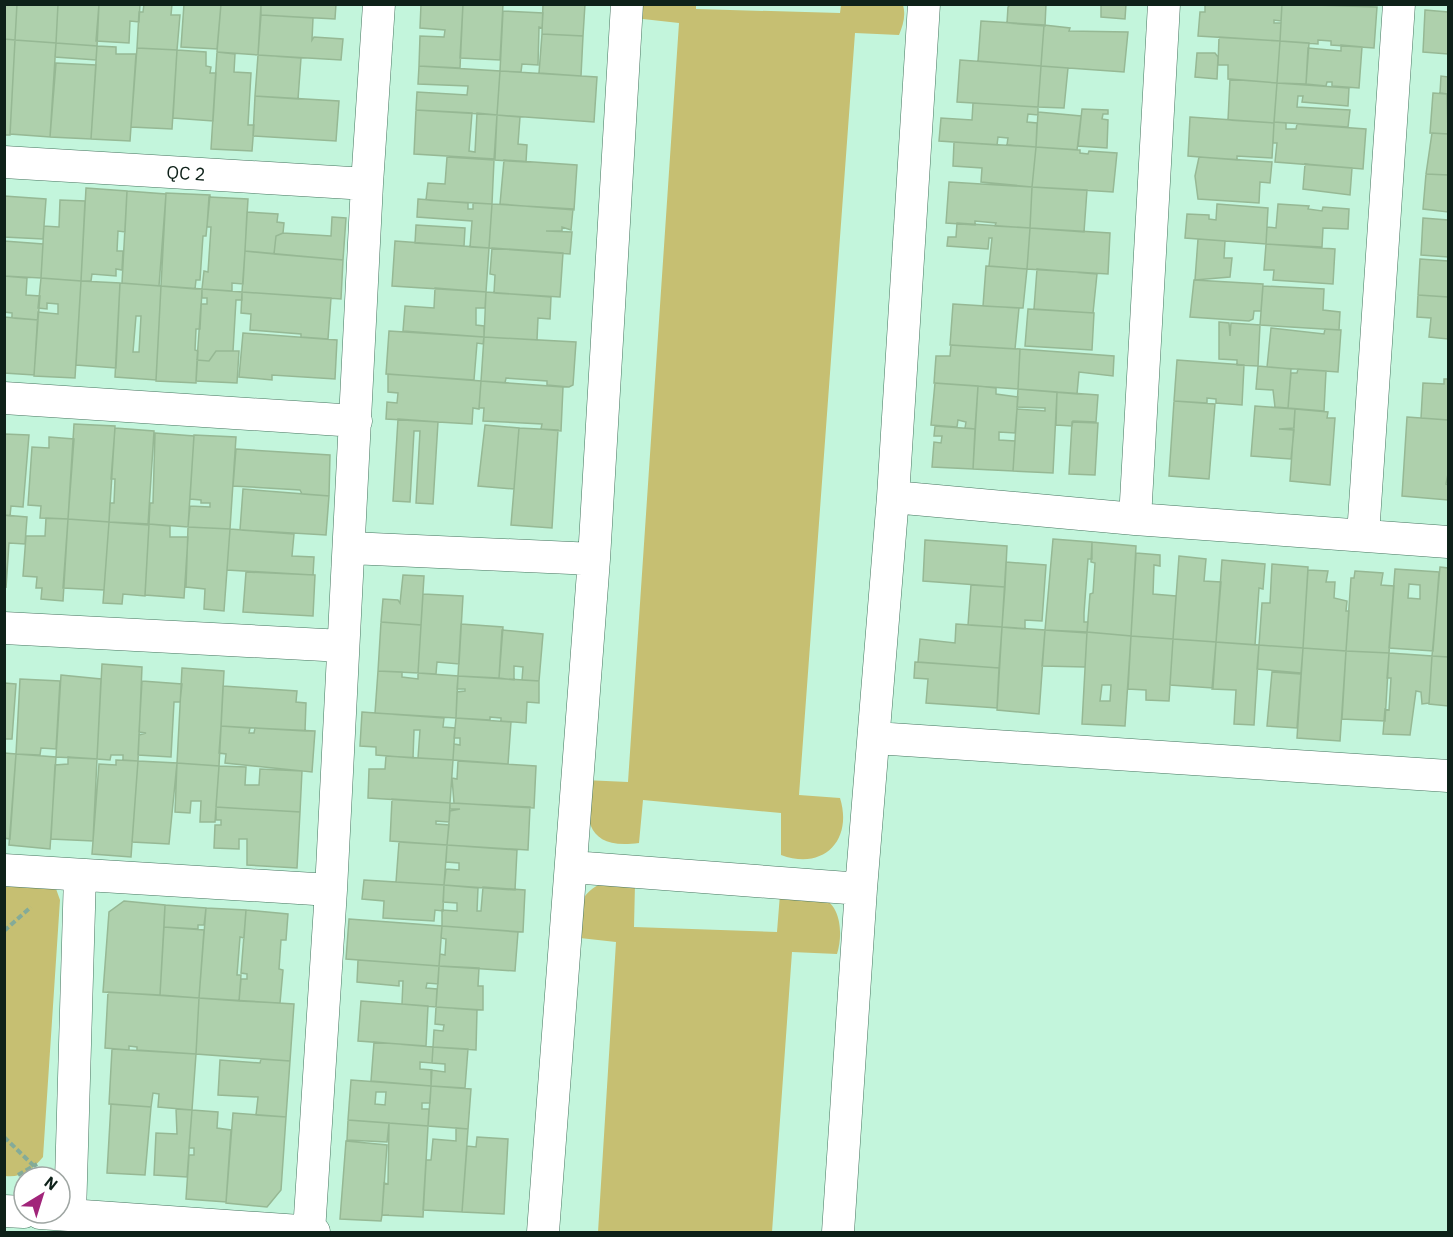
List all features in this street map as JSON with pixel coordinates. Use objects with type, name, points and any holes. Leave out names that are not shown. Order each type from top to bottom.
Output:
[{"type":"street","points":[[309,1232],[331,890],[367,184],[379,4]]},
{"type":"street","points":[[543,1233],[594,559],[627,4]]},
{"type":"street","points":[[838,1233],[861,889],[893,497],[924,4]]},
{"type":"street","points":[[1135,519],[1164,4]]},
{"type":"street","points":[[1363,535],[1399,4]]},
{"type":"street","name":"QC 2","points":[[4,162],[367,184]]},
{"type":"street","points":[[4,398],[356,421]]},
{"type":"street","points":[[893,497],[1135,519],[1449,542]]},
{"type":"street","points":[[350,548],[594,559]]},
{"type":"street","points":[[4,628],[343,646]]},
{"type":"street","points":[[875,738],[1449,776]]},
{"type":"street","points":[[572,867],[861,889]]},
{"type":"street","points":[[4,870],[331,890]]},
{"type":"street","points":[[71,1165],[80,875]]},
{"type":"street","points":[[72,1214],[314,1233]]},
{"type":"path","points":[[4,1137],[33,1165]]},
{"type":"shaded area","points":[[696,4],[696,9],[840,13],[841,5],[903,5],[904,9],[904,20],[899,35],[855,33],[799,795],[840,798],[843,813],[842,827],[832,848],[810,859],[796,859],[781,855],[781,813],[643,800],[639,843],[622,844],[608,842],[599,837],[593,830],[586,808],[584,780],[628,782],[679,23],[634,18],[633,5]]},
{"type":"shaded area","points":[[5,873],[55,886],[60,900],[43,1157],[36,1165],[12,1165],[12,1176],[5,1176]]},
{"type":"shaded area","points":[[606,881],[635,884],[634,927],[777,932],[780,894],[819,896],[827,900],[836,913],[840,929],[837,954],[792,952],[772,1232],[598,1232],[616,942],[571,937],[584,897],[589,891]]},
{"type":"building","points":[[4,4],[17,4],[15,40],[4,39]]},
{"type":"building","points":[[17,4],[58,4],[56,43],[15,40]]},
{"type":"building","points":[[58,4],[99,4],[97,46],[56,43]]},
{"type":"building","points":[[99,4],[140,4],[139,22],[130,21],[129,43],[96,41]]},
{"type":"building","points":[[144,4],[172,4],[171,15],[180,15],[177,50],[137,48],[139,12],[143,12]]},
{"type":"building","points":[[184,4],[221,4],[217,49],[181,47]]},
{"type":"building","points":[[221,4],[261,4],[258,55],[217,52]]},
{"type":"building","points":[[261,4],[336,4],[335,19],[261,15]]},
{"type":"building","points":[[421,4],[463,4],[460,68],[419,66],[420,36],[444,37],[445,30],[420,28]]},
{"type":"building","points":[[463,4],[503,4],[500,60],[460,58]]},
{"type":"building","points":[[543,4],[585,4],[583,36],[542,34]]},
{"type":"building","points":[[1011,4],[1046,4],[1045,26],[1007,23],[1008,7]]},
{"type":"building","points":[[1101,4],[1126,4],[1125,19],[1101,17]]},
{"type":"building","points":[[1205,4],[1282,4],[1281,21],[1274,20],[1274,23],[1281,23],[1280,41],[1198,36],[1200,12],[1205,12]]},
{"type":"building","points":[[1282,4],[1377,7],[1374,48],[1331,45],[1331,41],[1318,40],[1318,44],[1280,41]]},
{"type":"building","points":[[1425,10],[1448,12],[1448,54],[1423,52]]},
{"type":"building","points":[[503,11],[543,13],[542,28],[539,27],[538,65],[522,64],[521,72],[500,71]]},
{"type":"building","points":[[261,15],[313,18],[312,40],[314,37],[343,39],[341,60],[258,55]]},
{"type":"building","points":[[981,21],[1044,25],[1041,66],[978,61]]},
{"type":"building","points":[[1044,25],[1070,28],[1069,31],[1128,32],[1124,72],[1041,66]]},
{"type":"building","points":[[542,34],[583,36],[581,76],[539,73]]},
{"type":"building","points":[[1219,37],[1280,41],[1277,83],[1228,79],[1228,65],[1218,65]]},
{"type":"building","points":[[4,39],[15,40],[10,135],[4,135]]},
{"type":"building","points":[[15,40],[56,43],[50,137],[10,134]]},
{"type":"building","points":[[1280,41],[1309,43],[1306,84],[1277,83]]},
{"type":"building","points":[[56,43],[97,46],[96,60],[55,57]]},
{"type":"building","points":[[1341,45],[1362,47],[1359,88],[1332,86],[1332,82],[1327,82],[1326,86],[1306,84],[1308,48],[1341,51]]},
{"type":"building","points":[[97,46],[116,47],[116,54],[136,54],[130,141],[91,139]]},
{"type":"building","points":[[137,48],[177,50],[172,129],[131,127]]},
{"type":"building","points":[[177,50],[206,52],[206,66],[211,67],[210,73],[216,73],[213,121],[173,118]]},
{"type":"building","points":[[217,52],[235,54],[234,72],[251,73],[248,125],[254,125],[252,151],[211,149]]},
{"type":"building","points":[[1197,53],[1215,53],[1218,57],[1217,79],[1195,77]]},
{"type":"building","points":[[258,55],[301,58],[298,99],[255,96]]},
{"type":"building","points":[[960,60],[1041,66],[1038,107],[957,102]]},
{"type":"building","points":[[56,63],[96,65],[91,139],[50,137]]},
{"type":"building","points":[[419,66],[500,71],[497,115],[416,110],[417,92],[467,95],[468,86],[418,84]]},
{"type":"building","points":[[1041,66],[1068,68],[1064,108],[1038,107]]},
{"type":"building","points":[[500,71],[597,77],[594,122],[497,115]]},
{"type":"building","points":[[1441,76],[1448,77],[1448,94],[1440,93]]},
{"type":"building","points":[[1230,79],[1277,83],[1274,123],[1228,120]]},
{"type":"building","points":[[1277,83],[1349,88],[1348,106],[1302,102],[1303,96],[1298,96],[1297,107],[1350,110],[1348,127],[1274,122]]},
{"type":"building","points":[[1433,93],[1447,94],[1448,134],[1430,133]]},
{"type":"building","points":[[255,96],[339,101],[336,141],[253,136]]},
{"type":"building","points":[[973,103],[1038,107],[1038,115],[1028,114],[1027,122],[1037,123],[1036,147],[1007,145],[1008,138],[998,137],[997,145],[939,141],[941,118],[972,120]]},
{"type":"building","points":[[1082,109],[1108,110],[1108,114],[1103,114],[1102,119],[1108,120],[1107,148],[1078,146]]},
{"type":"building","points":[[416,110],[472,113],[469,151],[475,152],[477,113],[497,115],[495,159],[414,154]]},
{"type":"building","points":[[1038,112],[1081,116],[1077,150],[1036,147]]},
{"type":"building","points":[[497,115],[520,117],[518,144],[527,145],[526,162],[494,160]]},
{"type":"building","points":[[1190,117],[1274,123],[1272,158],[1237,156],[1237,160],[1188,156]]},
{"type":"building","points":[[1274,122],[1286,123],[1286,129],[1296,129],[1297,124],[1366,129],[1363,169],[1275,162],[1277,143],[1273,143]]},
{"type":"building","points":[[1432,133],[1448,134],[1448,175],[1426,174]]},
{"type":"building","points":[[954,142],[1036,147],[1032,187],[981,182],[982,168],[953,166]]},
{"type":"building","points":[[1036,147],[1080,150],[1080,153],[1088,154],[1089,151],[1117,153],[1113,192],[1032,187]]},
{"type":"building","points":[[447,157],[494,160],[492,204],[426,200],[428,183],[445,184]]},
{"type":"building","points":[[1199,157],[1272,162],[1270,183],[1260,182],[1259,203],[1198,199],[1195,176]]},
{"type":"building","points":[[504,160],[577,165],[574,210],[500,204]]},
{"type":"building","points":[[1305,164],[1352,168],[1350,195],[1303,189]]},
{"type":"building","points":[[1426,174],[1448,175],[1448,212],[1423,209]]},
{"type":"building","points":[[949,182],[1032,187],[1030,228],[995,226],[996,223],[975,221],[975,225],[946,223]]},
{"type":"building","points":[[1032,187],[1087,190],[1084,232],[1030,228]]},
{"type":"building","points":[[86,188],[127,191],[125,232],[118,231],[117,251],[123,251],[122,270],[116,269],[116,276],[92,274],[91,281],[81,281]]},
{"type":"building","points":[[127,191],[166,194],[159,286],[122,283]]},
{"type":"building","points":[[166,193],[210,195],[206,236],[203,236],[200,280],[196,280],[195,289],[161,286]]},
{"type":"building","points":[[4,196],[46,199],[43,239],[4,237]]},
{"type":"building","points":[[209,197],[248,199],[243,284],[232,283],[232,291],[202,289],[204,271],[208,272],[211,227],[207,227]]},
{"type":"building","points":[[418,199],[468,203],[468,209],[473,209],[473,203],[492,204],[489,248],[470,247],[472,221],[417,217]]},
{"type":"building","points":[[60,200],[85,201],[81,281],[41,278],[44,226],[59,227]]},
{"type":"building","points":[[492,204],[573,209],[571,230],[562,227],[562,231],[546,231],[572,232],[570,254],[489,248]]},
{"type":"building","points":[[1217,204],[1268,208],[1266,244],[1185,238],[1187,214],[1209,215],[1209,219],[1216,220]]},
{"type":"building","points":[[1278,204],[1309,206],[1308,209],[1322,211],[1323,207],[1349,209],[1348,229],[1323,228],[1322,247],[1266,244],[1267,227],[1276,228]]},
{"type":"building","points":[[247,212],[278,214],[277,222],[284,223],[283,233],[276,236],[274,254],[245,251]]},
{"type":"building","points":[[332,217],[346,218],[343,260],[274,254],[276,236],[283,233],[331,236]]},
{"type":"building","points":[[1423,218],[1448,220],[1448,257],[1421,255]]},
{"type":"building","points":[[957,223],[1030,228],[1027,269],[989,266],[992,238],[989,238],[988,249],[947,246],[948,237],[956,237]]},
{"type":"building","points":[[416,225],[465,228],[464,246],[415,243]]},
{"type":"building","points":[[1030,228],[1110,233],[1108,274],[1027,269]]},
{"type":"building","points":[[1198,239],[1225,241],[1224,258],[1232,258],[1230,277],[1195,280]]},
{"type":"building","points":[[4,241],[43,244],[41,278],[4,276]]},
{"type":"building","points":[[395,241],[489,248],[486,292],[392,286]]},
{"type":"building","points":[[1266,244],[1335,249],[1333,284],[1273,280],[1274,270],[1264,270]]},
{"type":"building","points":[[492,248],[563,253],[560,297],[494,293],[495,275],[490,274]]},
{"type":"building","points":[[245,251],[343,260],[341,299],[242,292]]},
{"type":"building","points":[[1420,259],[1448,261],[1448,297],[1418,295]]},
{"type":"building","points":[[986,266],[1027,269],[1023,308],[983,306]]},
{"type":"building","points":[[1037,269],[1097,274],[1093,313],[1034,309]]},
{"type":"building","points":[[4,276],[27,278],[26,295],[40,296],[38,320],[12,318],[12,313],[4,312]]},
{"type":"building","points":[[41,278],[81,281],[75,378],[34,376],[38,312],[58,314],[58,304],[47,303],[47,309],[38,308]]},
{"type":"building","points":[[1194,280],[1263,284],[1261,311],[1254,311],[1253,319],[1249,321],[1190,317]]},
{"type":"building","points":[[81,281],[120,283],[116,368],[76,365]]},
{"type":"building","points":[[120,283],[161,286],[156,380],[115,377]],"holes":[[[136,316],[141,316],[139,352],[133,352]]]},
{"type":"building","points":[[161,286],[202,289],[200,329],[196,329],[195,350],[198,351],[196,383],[156,381]]},
{"type":"building","points":[[1263,286],[1324,289],[1323,310],[1340,312],[1339,330],[1260,325]]},
{"type":"building","points":[[435,288],[486,292],[485,308],[476,308],[476,325],[484,326],[484,337],[403,331],[405,306],[434,308]]},
{"type":"building","points":[[202,289],[242,292],[242,300],[236,300],[233,351],[216,351],[209,361],[197,360],[201,304],[207,304],[207,298],[202,298]]},
{"type":"building","points":[[242,292],[331,298],[328,339],[301,337],[301,334],[250,330],[251,314],[241,313]]},
{"type":"building","points":[[486,292],[551,297],[550,319],[538,318],[537,340],[484,337]]},
{"type":"building","points":[[1418,295],[1448,297],[1448,339],[1429,337],[1431,318],[1417,317]]},
{"type":"building","points":[[953,304],[1019,308],[1015,349],[950,345]]},
{"type":"building","points":[[1028,309],[1094,313],[1092,350],[1025,346]]},
{"type":"building","points":[[4,317],[38,320],[34,375],[4,373]]},
{"type":"building","points":[[1219,322],[1229,323],[1230,336],[1231,323],[1260,325],[1258,366],[1237,365],[1237,360],[1219,359]]},
{"type":"building","points":[[1271,328],[1324,334],[1325,329],[1341,330],[1338,372],[1267,367]]},
{"type":"building","points":[[389,331],[484,337],[483,344],[477,343],[474,380],[386,374]]},
{"type":"building","points":[[243,333],[337,340],[335,379],[272,375],[272,380],[239,377]]},
{"type":"building","points":[[484,337],[576,342],[573,385],[569,387],[547,385],[547,381],[506,378],[505,383],[481,381]]},
{"type":"building","points":[[951,345],[1020,349],[1018,389],[934,383],[936,356],[950,356]]},
{"type":"building","points":[[1020,349],[1114,356],[1113,376],[1079,372],[1077,394],[1018,389]]},
{"type":"building","points":[[216,351],[239,351],[237,383],[196,381],[197,360],[209,361]]},
{"type":"building","points":[[1177,360],[1244,365],[1242,405],[1216,403],[1216,399],[1207,398],[1207,403],[1174,401]]},
{"type":"building","points":[[1258,366],[1291,369],[1288,408],[1275,407],[1273,390],[1256,389]]},
{"type":"building","points":[[1298,369],[1326,371],[1324,411],[1288,408],[1291,373],[1297,373]]},
{"type":"building","points":[[388,374],[481,381],[479,409],[473,408],[472,424],[386,419],[387,402],[397,403],[398,393],[388,392]]},
{"type":"building","points":[[1444,379],[1448,379],[1448,420],[1421,418],[1423,383],[1444,384]]},
{"type":"building","points":[[481,381],[563,387],[561,431],[541,429],[542,424],[483,421],[484,408],[479,408]]},
{"type":"building","points":[[935,383],[978,386],[975,429],[965,428],[966,422],[958,420],[957,427],[931,425]]},
{"type":"building","points":[[978,386],[996,388],[996,394],[1018,397],[1015,433],[999,432],[999,440],[1015,441],[1013,471],[973,469]]},
{"type":"building","points":[[1018,389],[1057,392],[1053,473],[1013,471],[1017,409],[1045,411],[1045,408],[1017,407]]},
{"type":"building","points":[[1057,392],[1098,395],[1096,422],[1073,421],[1072,426],[1056,425]]},
{"type":"building","points":[[1174,401],[1215,404],[1209,479],[1169,476]]},
{"type":"building","points":[[1255,406],[1295,409],[1294,428],[1279,429],[1294,430],[1291,459],[1251,456]]},
{"type":"building","points":[[1295,409],[1328,412],[1327,418],[1335,418],[1330,485],[1290,481]]},
{"type":"building","points":[[1407,417],[1448,420],[1446,484],[1448,485],[1448,500],[1402,496]]},
{"type":"building","points":[[398,419],[438,422],[433,504],[416,503],[420,431],[414,431],[410,502],[393,501]]},
{"type":"building","points":[[1072,422],[1098,423],[1095,475],[1069,474]]},
{"type":"building","points":[[74,424],[115,426],[109,522],[68,519]]},
{"type":"building","points":[[485,425],[519,428],[514,489],[478,486]]},
{"type":"building","points":[[935,426],[975,429],[973,469],[932,467],[934,442],[941,443],[942,436],[934,436]]},
{"type":"building","points":[[115,428],[154,431],[148,525],[109,522],[110,503],[114,503],[115,479],[111,479]]},
{"type":"building","points":[[519,428],[558,430],[552,528],[511,525]]},
{"type":"building","points":[[155,433],[194,436],[188,527],[149,524],[150,503],[153,503]]},
{"type":"building","points":[[4,434],[29,435],[23,507],[11,506],[10,516],[4,515]]},
{"type":"building","points":[[194,435],[236,437],[230,529],[188,527],[190,506],[210,507],[210,503],[190,499]]},
{"type":"building","points":[[49,437],[74,439],[68,519],[40,518],[41,506],[28,505],[32,447],[49,448]]},
{"type":"building","points":[[236,449],[330,455],[329,496],[302,494],[300,490],[233,486]]},
{"type":"building","points":[[243,489],[329,496],[326,535],[240,530]]},
{"type":"building","points":[[4,515],[27,517],[25,544],[9,543],[6,588]]},
{"type":"building","points":[[46,518],[68,519],[63,601],[41,599],[42,588],[36,588],[37,577],[23,576],[26,536],[45,536]]},
{"type":"building","points":[[68,519],[109,522],[104,590],[63,588]]},
{"type":"building","points":[[109,522],[149,524],[145,596],[123,594],[122,604],[103,603]]},
{"type":"building","points":[[149,524],[170,526],[170,537],[188,537],[184,598],[145,595]]},
{"type":"building","points":[[188,527],[230,529],[224,611],[204,609],[205,589],[186,587]]},
{"type":"building","points":[[230,529],[294,534],[292,556],[314,557],[313,575],[227,570]]},
{"type":"building","points":[[1053,539],[1092,542],[1092,559],[1088,559],[1084,613],[1084,622],[1088,622],[1087,633],[1045,630]]},
{"type":"building","points":[[925,540],[1007,546],[1005,587],[923,581]]},
{"type":"building","points":[[1092,542],[1136,546],[1131,636],[1087,632],[1095,563],[1091,562]]},
{"type":"building","points":[[1136,553],[1160,555],[1160,566],[1154,565],[1153,594],[1176,596],[1173,639],[1131,636]]},
{"type":"building","points":[[1179,556],[1206,559],[1204,581],[1221,582],[1216,642],[1173,639]]},
{"type":"building","points":[[1222,560],[1265,564],[1263,589],[1259,588],[1255,645],[1216,642]]},
{"type":"building","points":[[1006,562],[1046,565],[1042,621],[1025,620],[1025,629],[1002,627]]},
{"type":"building","points":[[1272,564],[1308,567],[1303,648],[1259,645],[1262,603],[1270,603]]},
{"type":"building","points":[[1440,567],[1448,568],[1448,657],[1432,656]]},
{"type":"building","points":[[1395,569],[1439,572],[1433,651],[1389,648]],"holes":[[[1409,584],[1420,585],[1420,599],[1408,598]]]},
{"type":"building","points":[[1308,570],[1328,571],[1326,582],[1335,582],[1334,598],[1347,601],[1346,611],[1349,611],[1346,651],[1303,648]]},
{"type":"building","points":[[1355,571],[1383,573],[1381,585],[1394,586],[1389,653],[1346,651],[1351,578],[1354,578]]},
{"type":"building","points":[[246,572],[315,575],[313,616],[243,612]]},
{"type":"building","points":[[403,575],[424,576],[421,625],[381,622],[383,599],[398,600],[400,603]]},
{"type":"building","points":[[971,585],[1005,587],[1002,627],[968,625]]},
{"type":"building","points":[[423,594],[463,596],[459,664],[437,662],[436,674],[418,673]]},
{"type":"building","points":[[381,622],[421,625],[418,673],[378,671]]},
{"type":"building","points":[[461,624],[503,627],[499,678],[458,676]]},
{"type":"building","points":[[956,624],[1002,627],[999,668],[918,662],[920,639],[955,643]]},
{"type":"building","points":[[1002,627],[1045,630],[1039,714],[997,710]]},
{"type":"building","points":[[502,630],[543,634],[539,681],[522,680],[523,667],[514,666],[514,680],[499,678]]},
{"type":"building","points":[[1045,630],[1087,632],[1085,667],[1042,666]]},
{"type":"building","points":[[1087,632],[1131,636],[1125,726],[1082,724]],"holes":[[[1102,685],[1111,685],[1110,701],[1100,701]]]},
{"type":"building","points":[[1131,636],[1173,639],[1169,701],[1146,700],[1146,690],[1128,689]]},
{"type":"building","points":[[1173,639],[1216,642],[1213,688],[1170,685]]},
{"type":"building","points":[[1216,642],[1259,645],[1254,725],[1234,724],[1236,690],[1212,689]]},
{"type":"building","points":[[1259,645],[1303,648],[1301,673],[1257,669]]},
{"type":"building","points":[[1303,648],[1346,651],[1340,741],[1297,738]]},
{"type":"building","points":[[1346,651],[1389,653],[1385,721],[1342,719]]},
{"type":"building","points":[[1389,653],[1432,656],[1429,703],[1422,704],[1421,692],[1416,691],[1410,735],[1383,734],[1385,709],[1389,710],[1391,678],[1387,678]]},
{"type":"building","points":[[1432,656],[1448,657],[1448,706],[1429,704]]},
{"type":"building","points":[[915,662],[999,668],[997,708],[926,703],[928,679],[914,678]]},
{"type":"building","points":[[102,664],[142,667],[138,761],[123,760],[123,755],[111,755],[110,760],[97,759]]},
{"type":"building","points":[[182,668],[224,671],[219,766],[177,763]]},
{"type":"building","points":[[378,671],[402,672],[402,677],[418,679],[418,673],[458,676],[456,718],[375,713]]},
{"type":"building","points":[[1272,672],[1301,674],[1297,728],[1267,726]]},
{"type":"building","points":[[61,675],[101,679],[97,759],[56,757]]},
{"type":"building","points":[[458,676],[539,681],[539,703],[527,702],[526,723],[501,721],[501,718],[490,717],[490,720],[456,718],[457,692],[465,691],[465,689],[457,689]]},
{"type":"building","points":[[20,679],[60,681],[56,749],[41,748],[40,755],[16,754]]},
{"type":"building","points":[[142,681],[182,684],[180,702],[174,702],[171,757],[138,755],[139,735],[146,733],[139,732]]},
{"type":"building","points":[[4,683],[16,684],[12,739],[4,739]]},
{"type":"building","points":[[223,686],[297,691],[296,702],[306,703],[305,731],[221,726]]},
{"type":"building","points":[[362,712],[444,718],[443,727],[455,728],[453,760],[418,758],[420,730],[414,730],[413,758],[376,755],[376,747],[360,746]]},
{"type":"building","points":[[456,718],[511,722],[508,764],[453,760],[454,744],[460,745],[460,738],[454,738]]},
{"type":"building","points":[[221,726],[250,728],[249,733],[254,733],[255,728],[315,731],[312,772],[225,763],[226,754],[219,753]]},
{"type":"building","points":[[4,753],[16,754],[10,839],[4,838]]},
{"type":"building","points":[[16,754],[56,757],[50,849],[9,845]]},
{"type":"building","points":[[386,756],[453,760],[450,803],[368,798],[369,769],[385,769]]},
{"type":"building","points":[[68,757],[97,759],[93,841],[51,839],[55,765],[68,764]]},
{"type":"building","points":[[116,760],[138,761],[131,857],[92,854],[99,764],[116,765]]},
{"type":"building","points":[[138,761],[177,763],[169,844],[132,842]]},
{"type":"building","points":[[458,761],[536,766],[534,808],[454,803],[452,778],[457,779]]},
{"type":"building","points":[[177,763],[219,766],[215,822],[200,822],[201,801],[191,801],[190,813],[175,812]]},
{"type":"building","points":[[219,766],[246,767],[245,785],[259,785],[260,769],[302,771],[300,812],[216,807]]},
{"type":"building","points":[[392,799],[450,803],[449,822],[436,821],[436,824],[449,825],[447,845],[390,841]]},
{"type":"building","points":[[450,803],[530,807],[528,850],[447,845],[450,811],[460,809],[450,809]]},
{"type":"building","points":[[216,807],[300,812],[297,868],[247,865],[247,839],[239,839],[239,849],[214,848],[215,825],[221,825],[221,820],[216,820]]},
{"type":"building","points":[[399,842],[447,845],[444,885],[396,882]]},
{"type":"building","points":[[447,845],[517,850],[515,890],[444,885],[446,869],[459,870],[459,863],[446,862]]},
{"type":"building","points":[[364,880],[444,885],[443,911],[435,910],[434,921],[383,918],[384,901],[362,899]]},
{"type":"building","points":[[444,885],[478,888],[477,911],[481,911],[483,887],[525,890],[523,932],[442,926],[442,910],[457,911],[457,903],[443,902]]},
{"type":"building","points":[[124,901],[165,905],[160,995],[103,992],[109,912]]},
{"type":"building","points":[[165,905],[206,908],[204,925],[198,925],[198,929],[164,927]]},
{"type":"building","points":[[206,908],[246,910],[244,938],[240,937],[237,975],[241,975],[239,1001],[199,998]]},
{"type":"building","points":[[246,910],[288,914],[286,940],[281,940],[279,969],[283,970],[280,1003],[239,1001],[241,979],[247,979],[247,974],[241,973]]},
{"type":"building","points":[[349,919],[442,926],[439,966],[346,959]]},
{"type":"building","points":[[442,926],[518,932],[515,971],[439,966],[440,954],[445,955],[446,939],[441,938]]},
{"type":"building","points":[[164,927],[204,930],[199,998],[160,995]]},
{"type":"building","points":[[358,960],[439,966],[438,984],[427,983],[426,988],[437,989],[436,1007],[402,1004],[403,981],[399,981],[399,986],[357,982]]},
{"type":"building","points":[[439,966],[479,968],[478,986],[483,986],[483,1010],[436,1007]]},
{"type":"building","points":[[108,992],[199,998],[196,1054],[137,1050],[137,1047],[129,1046],[129,1050],[105,1048]]},
{"type":"building","points":[[199,998],[294,1004],[290,1061],[196,1054]]},
{"type":"building","points":[[361,1001],[428,1006],[426,1046],[358,1041]]},
{"type":"building","points":[[436,1007],[477,1010],[476,1050],[433,1047],[434,1030],[443,1031],[444,1025],[435,1024]]},
{"type":"building","points":[[374,1042],[433,1047],[432,1063],[420,1062],[420,1069],[432,1070],[431,1086],[371,1081]]},
{"type":"building","points":[[433,1047],[468,1049],[465,1088],[431,1086],[431,1070],[445,1072],[445,1064],[432,1063]]},
{"type":"building","points":[[112,1049],[196,1054],[192,1110],[158,1107],[159,1094],[153,1093],[151,1107],[109,1104]]},
{"type":"building","points":[[261,1059],[290,1061],[286,1117],[256,1115],[258,1097],[218,1095],[220,1060],[260,1063]]},
{"type":"building","points":[[351,1080],[431,1086],[430,1103],[422,1103],[422,1109],[429,1109],[428,1126],[348,1120]],"holes":[[[376,1092],[386,1092],[385,1105],[375,1104]]]},
{"type":"building","points":[[431,1086],[471,1089],[468,1129],[428,1126]]},
{"type":"building","points":[[111,1104],[151,1107],[145,1175],[107,1173]]},
{"type":"building","points":[[176,1109],[192,1110],[187,1177],[154,1175],[156,1133],[177,1134]]},
{"type":"building","points":[[192,1110],[218,1112],[217,1128],[231,1130],[226,1202],[186,1199],[189,1155],[194,1155],[194,1148],[189,1148]]},
{"type":"building","points":[[233,1113],[286,1117],[281,1190],[267,1207],[226,1203]]},
{"type":"building","points":[[348,1120],[389,1123],[387,1142],[347,1140]]},
{"type":"building","points":[[389,1123],[428,1126],[423,1217],[382,1215],[384,1183],[388,1184]]},
{"type":"building","points":[[456,1128],[468,1129],[462,1212],[423,1210],[426,1160],[431,1160],[433,1139],[456,1141]]},
{"type":"building","points":[[477,1137],[508,1139],[504,1214],[462,1212],[467,1146],[476,1147]]},
{"type":"building","points":[[346,1141],[387,1145],[381,1221],[340,1219]]}]
